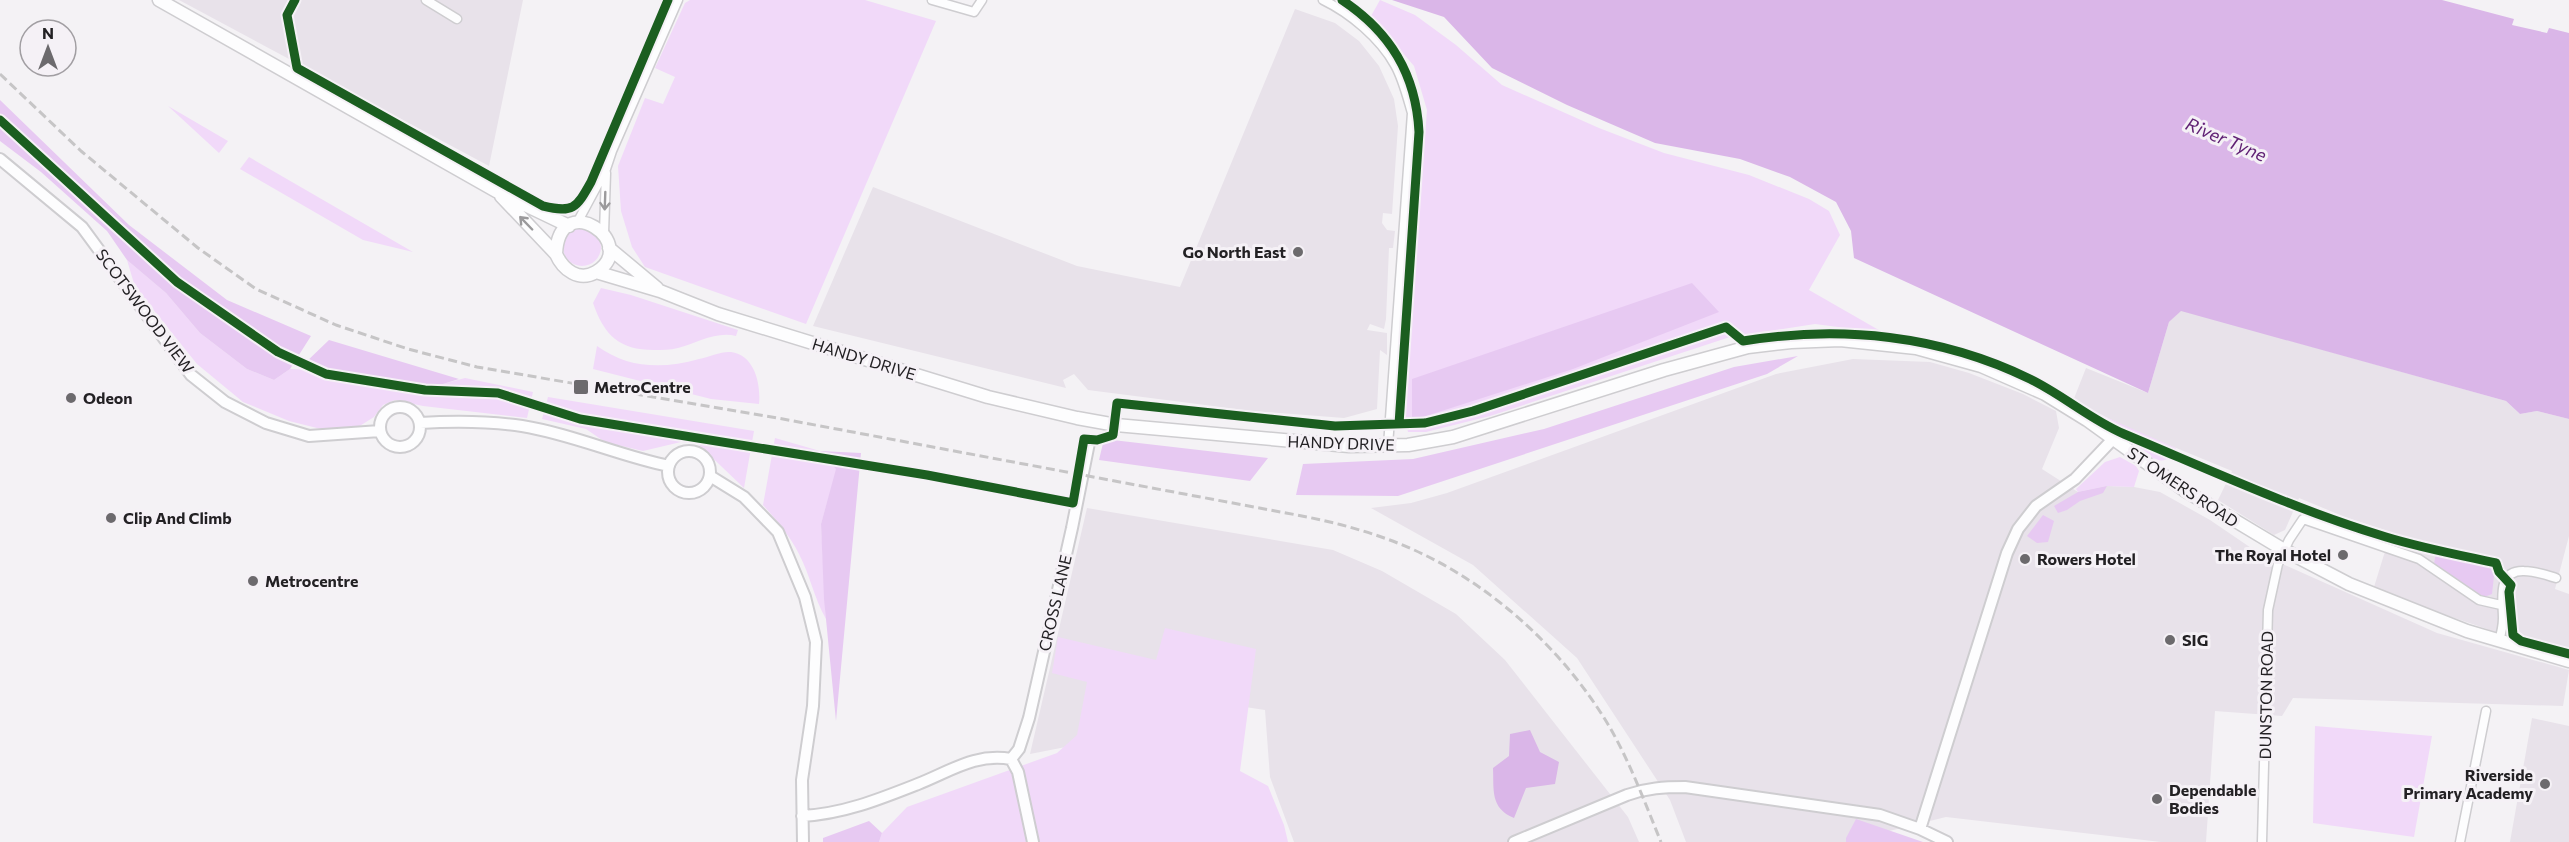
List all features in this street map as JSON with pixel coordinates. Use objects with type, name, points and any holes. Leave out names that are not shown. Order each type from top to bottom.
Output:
[{"type":"main road","points":[[159,0],[496,191],[573,224],[588,223],[604,233],[609,248],[660,291]]},
{"type":"main road","points":[[496,191],[556,254],[560,263],[570,272],[587,275],[596,272],[603,266],[609,248]]},
{"type":"main road","points":[[556,254],[557,242],[561,233],[573,224]]},
{"type":"main road","points":[[596,272],[660,291]]},
{"type":"main road","name":"HANDY DRIVE","points":[[660,291],[718,314],[988,397],[1077,418],[1259,439],[1349,446],[1388,446],[1428,442],[1477,430],[1727,352],[1771,344],[1840,340],[1916,348],[1981,366],[2045,394],[2113,439]]},
{"type":"main road","name":"ST OMERS ROAD","points":[[2113,439],[2184,490],[2284,550],[2385,599],[2499,641],[2569,661]]},
{"type":"street","points":[[426,0],[457,19]]},
{"type":"street","points":[[573,224],[606,169],[678,0]]},
{"type":"street","points":[[932,0],[974,12],[982,0]]},
{"type":"street","points":[[1323,0],[1336,6],[1369,33],[1394,63],[1412,112],[1388,446]]},
{"type":"street","name":"SCOTSWOOD VIEW","points":[[0,159],[82,227],[191,375],[225,402],[266,423],[309,435],[380,431]]},
{"type":"street","points":[[604,233],[606,169]]},
{"type":"street","points":[[399,406],[413,411],[420,423],[418,435],[406,446],[389,444],[380,431],[383,415],[399,406]]},
{"type":"street","points":[[420,423],[466,420],[524,426],[669,466]]},
{"type":"street","name":"ST OMERS ROAD","points":[[1920,829],[2007,553],[2018,529],[2036,506],[2075,479],[2113,439]]},
{"type":"street","name":"CROSS LANE","points":[[1011,759],[1019,749],[1029,718],[1089,443]]},
{"type":"street","points":[[682,453],[698,453],[706,460],[710,476],[708,483],[700,490],[684,492],[672,484],[669,466],[672,460],[682,453]]},
{"type":"street","points":[[710,476],[744,497],[778,532],[802,587],[816,642],[813,706],[802,780],[802,842]]},
{"type":"street","name":"DUNSTON ROAD","points":[[2262,842],[2266,630],[2274,574],[2284,550],[2303,519],[2419,559],[2479,600],[2501,605]]},
{"type":"street","points":[[2499,641],[2503,619],[2501,605],[2503,583],[2511,574],[2525,571],[2556,578]]},
{"type":"street","points":[[2460,842],[2486,711]]},
{"type":"street","points":[[802,816],[824,815],[869,803],[986,756],[1011,759],[1018,772],[1033,842]]},
{"type":"street","points":[[1514,842],[1620,798],[1646,789],[1664,787],[1697,789],[1880,815],[1920,829],[1947,842]]},
{"type":"shaded area","points":[[179,0],[523,0],[489,166]]},
{"type":"shaded area","points":[[690,0],[865,0],[936,21],[806,324],[645,267],[632,247],[621,211],[618,166],[645,98],[663,104],[675,77],[655,68],[685,3]]},
{"type":"shaded area","points":[[1380,0],[1415,15],[1456,45],[1502,85],[1599,128],[1664,153],[1749,175],[1809,199],[1829,211],[1840,235],[1809,290],[1884,333],[1815,324],[1730,337],[1490,416],[1426,432],[1408,432],[1404,414],[1427,110],[1414,66],[1371,16]]},
{"type":"shaded area","points":[[1295,9],[1335,23],[1359,41],[1379,66],[1394,99],[1398,126],[1392,214],[1383,213],[1382,223],[1387,230],[1395,231],[1393,248],[1389,248],[1386,319],[1384,329],[1370,324],[1367,330],[1387,333],[1387,355],[1380,350],[1377,409],[1344,418],[1252,411],[1088,390],[1074,374],[1063,380],[1066,388],[813,326],[873,187],[1077,266],[1180,287]]},
{"type":"shaded area","points":[[0,100],[129,225],[227,300],[311,336],[290,369],[274,380],[247,369],[200,333],[166,293],[127,260],[107,231],[41,172],[0,141]]},
{"type":"shaded area","points":[[168,106],[228,141],[219,153]]},
{"type":"shaded area","points":[[249,157],[413,252],[363,240],[240,169]]},
{"type":"shaded area","points":[[582,228],[589,229],[595,234],[600,240],[600,254],[595,260],[589,265],[582,266],[575,265],[569,260],[564,254],[563,247],[564,240],[569,234],[575,229]]},
{"type":"shaded area","points":[[127,260],[166,293],[200,333],[247,369],[274,380],[290,369],[316,370],[417,385],[443,384],[465,378],[533,392],[527,418],[423,406],[395,400],[383,405],[374,417],[358,427],[321,429],[289,421],[243,402],[197,364],[135,287]]},
{"type":"shaded area","points":[[1692,283],[1719,312],[1573,369],[1426,416],[1412,418],[1412,379]]},
{"type":"shaded area","points":[[601,288],[631,295],[738,330],[736,336],[714,336],[672,349],[654,350],[631,347],[614,338],[602,324],[593,303]]},
{"type":"shaded area","points":[[2181,310],[2506,401],[2520,414],[2537,411],[2569,419],[2569,536],[2555,589],[2569,594],[2569,658],[2393,597],[2374,587],[2391,532],[2345,517],[2299,498],[2285,530],[2274,535],[2218,500],[2232,471],[2135,431],[2073,401],[2086,368],[2148,393],[2169,322]]},
{"type":"shaded area","points":[[329,340],[459,379],[443,384],[417,385],[326,374],[304,364]]},
{"type":"shaded area","points":[[597,346],[621,359],[646,365],[686,362],[727,352],[739,354],[746,359],[755,372],[759,388],[759,404],[711,399],[593,369]]},
{"type":"shaded area","points":[[1798,356],[1767,374],[1398,496],[1296,495],[1303,464],[1413,459],[1544,429],[1734,367]]},
{"type":"shaded area","points":[[1853,359],[1930,362],[1969,373],[2023,394],[2056,411],[2059,428],[2042,469],[2078,492],[2107,486],[2134,487],[2160,492],[2210,520],[2260,554],[2437,633],[2569,670],[2563,706],[2293,698],[2282,716],[2215,711],[2206,842],[2161,842],[1946,817],[1885,832],[1884,842],[1686,842],[1670,800],[1577,658],[1473,565],[1371,508],[1411,503],[1447,493],[1776,374]]},
{"type":"shaded area","points":[[548,397],[754,431],[744,488],[698,444],[681,442],[643,451],[605,442],[586,429],[542,419]]},
{"type":"shaded area","points":[[2092,411],[2176,448],[2171,457],[2165,460],[2149,457],[2118,435],[2116,429]]},
{"type":"shaded area","points":[[775,438],[820,451],[837,469],[821,524],[826,619],[795,547],[763,505]]},
{"type":"shaded area","points":[[1104,439],[1268,458],[1250,481],[1099,460]]},
{"type":"shaded area","points":[[820,451],[861,453],[836,721],[824,599],[821,524],[836,469]]},
{"type":"shaded area","points":[[2120,457],[2136,466],[2139,471],[2134,487],[2107,486],[2078,492],[2076,489],[2105,462]]},
{"type":"shaded area","points":[[2107,486],[2103,493],[2080,501],[2067,510],[2058,513],[2054,506],[2078,492]]},
{"type":"shaded area","points":[[1087,508],[1333,550],[1382,571],[1456,614],[1505,660],[1628,817],[1639,842],[1294,842],[1270,777],[1265,710],[1232,705],[1081,744],[1030,754]]},
{"type":"shaded area","points":[[2043,515],[2054,521],[2048,542],[2037,543],[2027,536]]},
{"type":"shaded area","points":[[2437,546],[2493,556],[2495,567],[2492,594],[2484,597],[2434,564]]},
{"type":"shaded area","points":[[1165,628],[1256,649],[1240,771],[1268,786],[1284,825],[1288,842],[879,842],[882,833],[907,807],[1057,753],[1077,735],[1087,682],[1052,673],[1058,637],[1156,660]]},
{"type":"shaded area","name":"Riverside Primary Academy","points":[[2532,718],[2569,726],[2569,842],[2510,842]]},
{"type":"shaded area","points":[[2315,726],[2432,736],[2414,837],[2313,823]]},
{"type":"shaded area","points":[[1856,819],[1923,842],[1846,842]]},
{"type":"shaded area","points":[[869,821],[882,833],[879,842],[823,842],[823,838]]},
{"type":"water","name":"River Tyne","points":[[1392,0],[2442,0],[2514,19],[2512,25],[2547,33],[2549,28],[2569,33],[2569,419],[2537,411],[2520,414],[2506,401],[2181,311],[2169,322],[2148,393],[1854,258],[1851,231],[1836,202],[1790,177],[1740,159],[1655,143],[1567,105],[1492,68],[1444,17]]},
{"type":"water","points":[[1530,730],[1540,752],[1559,762],[1555,784],[1526,788],[1514,818],[1506,814],[1497,804],[1493,768],[1509,756],[1510,734]]},
{"type":"railway","points":[[0,74],[81,151],[198,248],[256,289],[336,325],[408,349],[477,367],[783,419],[1315,519],[1372,534],[1431,558],[1462,576],[1519,618],[1568,669],[1590,697],[1617,740],[1661,842]]},
{"type":"cycle path","points":[[295,0],[287,15],[297,68],[543,206],[561,209],[573,207],[591,182],[668,0]]},
{"type":"cycle path","points":[[1342,0],[1359,12],[1387,41],[1406,73],[1417,111],[1419,132],[1399,424]]},
{"type":"cycle path","points":[[0,120],[177,282],[278,352],[326,374],[425,390],[498,393],[580,419],[927,475],[1073,503],[1084,439],[1097,440],[1113,435],[1117,403],[1335,426],[1425,423],[1473,411],[1726,327],[1743,341],[1817,334],[1853,334],[1890,338],[1925,343],[1996,364],[2042,385],[2100,422],[2124,434],[2319,515],[2400,541],[2496,563],[2499,572],[2511,585],[2509,592],[2513,635],[2521,641],[2569,654]]},
{"type":"place","name":"Go North East","points":[[1298,252]]},
{"type":"place","name":"MetroCentre","points":[[581,387]]},
{"type":"place","name":"Odeon","points":[[71,398]]},
{"type":"place","name":"Clip And Climb","points":[[111,518]]},
{"type":"place","name":"The Royal Hotel","points":[[2343,555]]},
{"type":"place","name":"Rowers Hotel","points":[[2025,559]]},
{"type":"place","name":"Metrocentre","points":[[253,581]]},
{"type":"place","name":"SIG","points":[[2170,640]]},
{"type":"place","name":"Riverside Primary Academy","points":[[2545,784]]},
{"type":"place","name":"Dependable Bodies","points":[[2157,799]]}]
